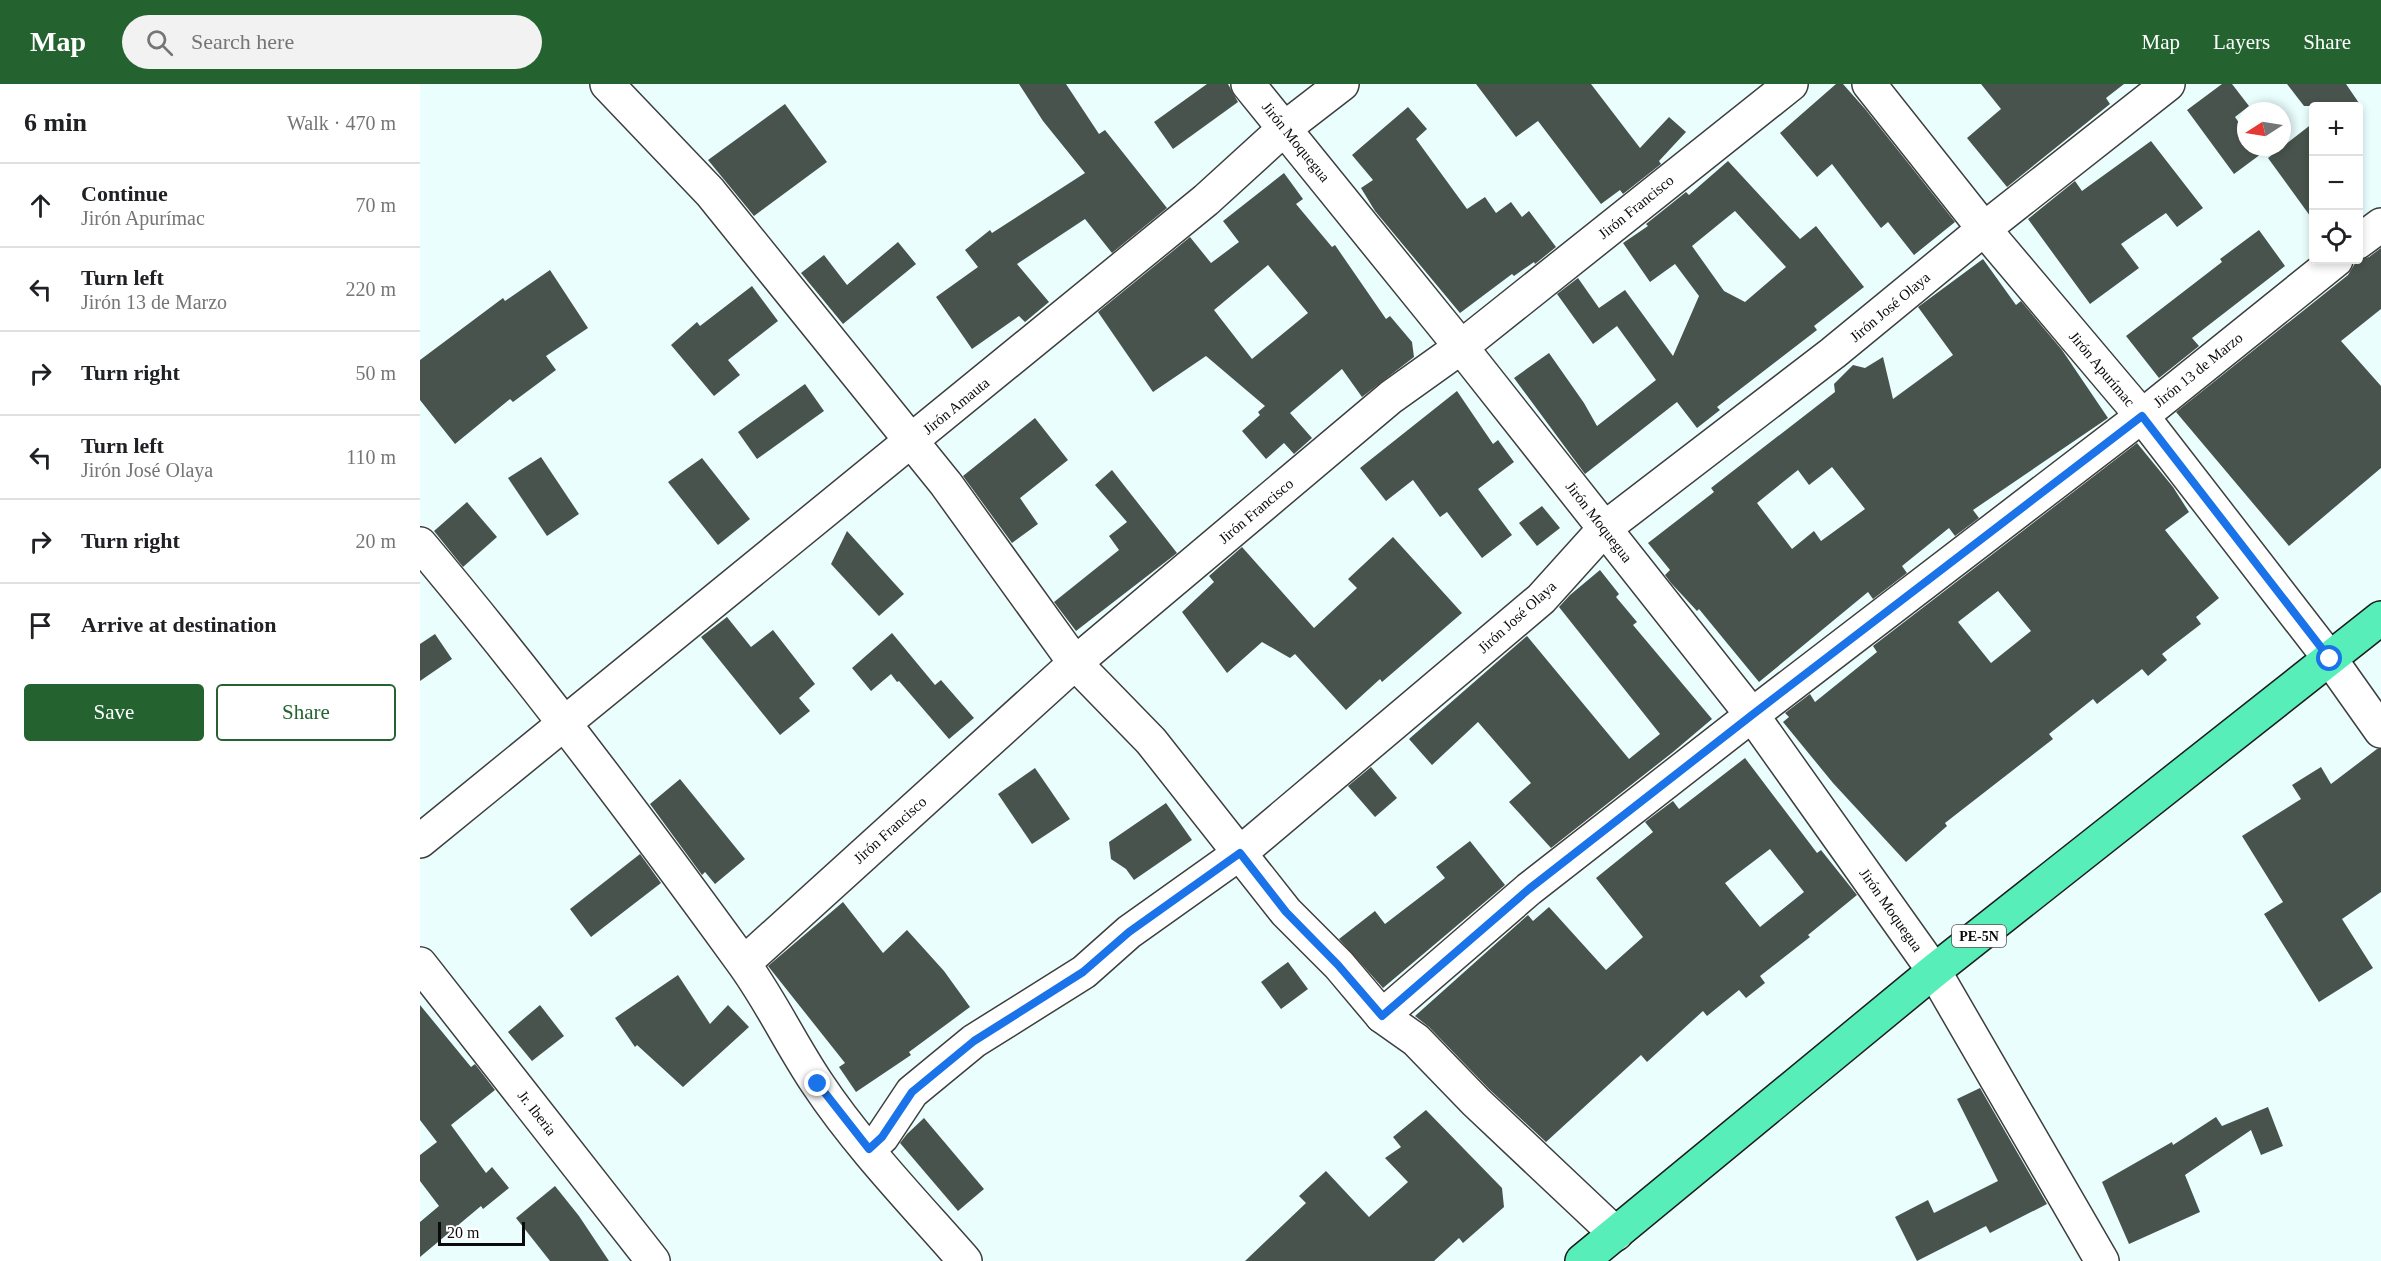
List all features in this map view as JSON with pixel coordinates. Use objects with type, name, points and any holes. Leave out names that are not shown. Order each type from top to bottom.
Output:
[{"type":"highway","name":"PE-5N","points":[[1582,1261],[1934,971],[2381,618]]},
{"type":"street","points":[[607,84],[710,192],[946,483],[1075,663],[1151,741],[1286,912],[1338,965],[1382,1016],[1416,1040],[1476,1102],[1616,1234]]},
{"type":"street","name":"Jirón Moquegua","points":[[1248,84],[1461,347],[1752,715],[1934,971],[2102,1261]]},
{"type":"street","name":"Jirón Amauta","points":[[420,841],[567,724],[1206,200],[1285,128],[1342,84]]},
{"type":"street","name":"Jirón Francisco","points":[[744,963],[1075,663],[1391,397],[1461,347],[1791,84]]},
{"type":"street","name":"Jirón Apurímac","points":[[1869,84],[1984,229],[2142,416],[2330,659],[2381,731]]},
{"type":"street","name":"Jirón José Olaya","points":[[869,1149],[882,1137],[912,1092],[974,1041],[1083,972],[1129,932],[1240,853],[1541,599],[1605,528],[1833,353],[1984,229],[2168,84]]},
{"type":"street","points":[[2363,238],[2381,225]]},
{"type":"street","name":"Jirón 13 de Marzo","points":[[1382,1016],[1529,889],[2142,416],[2331,264]]},
{"type":"street","points":[[420,544],[567,724],[744,963],[818,1084],[869,1149],[965,1261]]},
{"type":"street","name":"Jr. Iberia","points":[[420,964],[653,1261]]},
{"type":"building","points":[[1019,84],[1066,84],[1099,134],[1105,130],[1167,208],[1112,253],[1085,219],[1017,264],[1049,302],[1025,322],[1019,316],[972,349],[936,297],[978,267],[965,250],[990,230],[992,233],[1085,173],[1043,121]]},
{"type":"building","points":[[1207,84],[1228,84],[1238,102],[1173,149],[1154,122]]},
{"type":"building","points":[[1476,84],[1591,84],[1640,148],[1669,117],[1686,132],[1659,161],[1661,164],[1623,194],[1620,190],[1601,204],[1538,121],[1516,137]]},
{"type":"building","points":[[1836,84],[1843,84],[1866,110],[1955,222],[1914,255],[1888,222],[1881,228],[1832,164],[1817,177],[1780,133]]},
{"type":"building","points":[[1981,84],[2124,84],[2106,98],[2110,104],[2007,187],[1967,138],[2001,109]]},
{"type":"building","points":[[2222,84],[2232,84],[2246,102],[2237,102],[2235,117],[2237,120],[2237,156],[2258,156],[2234,174],[2187,110]]},
{"type":"building","points":[[2287,84],[2346,84],[2358,102],[2309,102],[2309,106],[2304,106]]},
{"type":"building","points":[[785,104],[827,162],[754,216],[708,160]]},
{"type":"building","points":[[1408,107],[1427,129],[1416,139],[1467,209],[1485,197],[1496,213],[1511,202],[1522,217],[1529,211],[1556,247],[1535,264],[1534,262],[1514,276],[1512,274],[1460,313],[1375,211],[1361,188],[1373,180],[1352,155]]},
{"type":"building","points":[[2309,126],[2309,214],[2268,158],[2291,156],[2291,140]]},
{"type":"building","points":[[2151,141],[2203,208],[2177,227],[2166,213],[2121,244],[2139,268],[2090,304],[2028,219],[2075,181],[2082,191]]},
{"type":"building","points":[[1728,161],[1800,239],[1816,226],[1864,287],[1814,326],[1817,330],[1717,407],[1720,410],[1697,428],[1677,402],[1585,474],[1514,378],[1549,353],[1597,426],[1656,380],[1617,326],[1593,344],[1557,294],[1578,278],[1599,308],[1625,290],[1673,356],[1699,296],[1675,264],[1650,282],[1623,243],[1648,226],[1646,224],[1686,192],[1689,195]],"holes":[[[1735,211],[1786,267],[1745,302],[1724,291],[1692,246]]]},
{"type":"building","points":[[1284,173],[1303,199],[1296,204],[1332,247],[1335,245],[1386,319],[1390,316],[1412,342],[1414,357],[1362,397],[1342,369],[1290,413],[1312,438],[1294,454],[1284,443],[1266,459],[1242,431],[1260,415],[1258,412],[1265,406],[1206,356],[1153,392],[1098,312],[1190,237],[1211,263],[1239,242],[1223,221]],"holes":[[[1268,265],[1308,313],[1252,359],[1214,310]]]},
{"type":"building","points":[[2259,230],[2285,266],[2192,338],[2199,346],[2159,378],[2126,336],[2222,262],[2220,259]]},
{"type":"building","points":[[898,242],[916,264],[843,324],[801,273],[824,255],[847,285]]},
{"type":"building","points":[[2381,248],[2381,309],[2341,341],[2381,386],[2381,468],[2289,546],[2176,412],[2348,275],[2355,264],[2363,264],[2363,258]]},
{"type":"building","points":[[1983,259],[2016,305],[2021,301],[2062,350],[2108,418],[1973,510],[1979,518],[1955,536],[1949,528],[1902,566],[1907,573],[1873,599],[1868,592],[1759,682],[1699,609],[1697,611],[1671,583],[1665,575],[1670,570],[1648,543],[1714,492],[1711,488],[1835,392],[1834,384],[1853,365],[1865,368],[1883,357],[1893,399],[1953,355],[1918,307]],"holes":[[[1832,467],[1865,509],[1821,541],[1814,531],[1792,549],[1757,503],[1798,470],[1809,485]]]},
{"type":"building","points":[[550,270],[588,328],[546,356],[556,370],[513,402],[510,399],[455,444],[420,400],[420,360],[503,298],[505,301]]},
{"type":"building","points":[[752,286],[778,321],[728,360],[740,375],[714,396],[671,345],[697,322],[700,326]]},
{"type":"building","points":[[805,384],[824,411],[757,459],[738,432]]},
{"type":"building","points":[[1457,391],[1493,444],[1498,440],[1514,462],[1478,489],[1512,535],[1482,558],[1447,512],[1440,517],[1413,480],[1386,501],[1360,468]]},
{"type":"building","points":[[1035,418],[1068,460],[1020,498],[1038,524],[1012,543],[963,476]]},
{"type":"building","points":[[2137,443],[2173,487],[2189,512],[2165,530],[2219,598],[2196,617],[2201,624],[2162,654],[2167,660],[2148,676],[2142,669],[2097,704],[2093,699],[2049,734],[2053,739],[1945,823],[1947,826],[1906,862],[1833,783],[1783,722],[1789,717],[1785,713],[1810,694],[1815,702],[1877,652],[1873,646]],"holes":[[[1998,591],[2031,631],[1991,663],[1958,622]]]},
{"type":"building","points":[[541,457],[579,514],[547,536],[508,478]]},
{"type":"building","points":[[702,458],[750,519],[718,545],[668,482]]},
{"type":"building","points":[[1112,470],[1177,553],[1076,631],[1054,602],[1119,550],[1109,536],[1127,522],[1095,485]]},
{"type":"building","points":[[467,502],[497,537],[463,567],[434,531]]},
{"type":"building","points":[[1542,506],[1560,528],[1537,546],[1519,523]]},
{"type":"building","points":[[847,531],[904,594],[879,616],[831,564]]},
{"type":"building","points":[[1393,537],[1462,613],[1382,682],[1380,679],[1346,710],[1295,654],[1290,658],[1262,642],[1227,673],[1182,612],[1214,582],[1209,576],[1242,547],[1314,628],[1357,588],[1348,579]]},
{"type":"building","points":[[1600,570],[1619,594],[1616,597],[1637,622],[1633,625],[1712,719],[1551,848],[1509,802],[1531,783],[1478,722],[1432,765],[1409,739],[1527,636],[1629,759],[1660,734],[1559,607]]},
{"type":"building","points":[[727,617],[751,647],[773,630],[815,684],[799,698],[810,711],[780,735],[701,637]]},
{"type":"building","points":[[892,633],[935,685],[941,680],[974,718],[949,739],[891,674],[871,691],[852,668]]},
{"type":"building","points":[[435,634],[452,659],[420,681],[420,644]]},
{"type":"building","points":[[2377,749],[2381,749],[2381,892],[2342,919],[2373,968],[2319,1002],[2264,914],[2283,902],[2242,836],[2301,799],[2292,785],[2321,767],[2331,784]]},
{"type":"building","points":[[1745,758],[1817,853],[1821,850],[1857,895],[1808,935],[1810,937],[1760,976],[1765,983],[1746,998],[1739,990],[1707,1016],[1703,1011],[1647,1062],[1641,1055],[1546,1142],[1415,1016],[1528,915],[1533,921],[1549,907],[1606,970],[1643,937],[1596,878],[1653,832],[1645,822],[1673,801],[1679,809]],"holes":[[[1770,849],[1804,892],[1760,927],[1725,883]]]},
{"type":"building","points":[[1371,767],[1397,798],[1375,817],[1348,786]]},
{"type":"building","points":[[1035,768],[1070,819],[1032,844],[998,794]]},
{"type":"building","points":[[680,779],[745,859],[715,884],[705,872],[702,875],[650,804]]},
{"type":"building","points":[[1166,803],[1192,840],[1134,880],[1126,869],[1111,859],[1109,842]]},
{"type":"building","points":[[1470,841],[1505,885],[1383,988],[1339,939],[1375,911],[1385,924],[1445,878],[1436,867]]},
{"type":"building","points":[[640,854],[661,883],[591,937],[570,909]]},
{"type":"building","points":[[843,902],[883,953],[907,930],[944,971],[970,1007],[909,1052],[911,1055],[856,1092],[839,1067],[845,1063],[768,966]]},
{"type":"building","points":[[1288,962],[1308,989],[1281,1009],[1261,982]]},
{"type":"building","points":[[678,975],[710,1024],[728,1005],[749,1027],[683,1087],[637,1045],[635,1047],[615,1018]]},
{"type":"building","points":[[420,1005],[471,1067],[475,1064],[495,1090],[451,1125],[486,1173],[492,1167],[509,1188],[483,1209],[481,1206],[420,1257],[420,1222],[439,1206],[420,1181],[420,1155],[437,1142],[420,1120]]},
{"type":"building","points":[[540,1005],[564,1036],[532,1061],[508,1032]]},
{"type":"building","points":[[1980,1088],[2047,1204],[1990,1233],[1986,1226],[1917,1261],[1895,1217],[1928,1200],[1934,1213],[1998,1181],[1957,1099]]},
{"type":"building","points":[[2268,1107],[2283,1146],[2261,1155],[2251,1130],[2185,1175],[2200,1212],[2129,1244],[2102,1182],[2172,1142],[2173,1145],[2216,1117],[2222,1126]]},
{"type":"building","points":[[1426,1110],[1502,1188],[1504,1207],[1463,1243],[1459,1238],[1434,1261],[1245,1261],[1306,1203],[1299,1196],[1326,1171],[1369,1217],[1408,1182],[1385,1158],[1401,1147],[1393,1137]]},
{"type":"building","points":[[924,1118],[984,1189],[958,1211],[900,1143]]},
{"type":"building","points":[[555,1186],[579,1216],[609,1261],[550,1261],[516,1218]]},
{"type":"route","points":[[818,1084],[869,1149],[882,1137],[912,1092],[974,1041],[1083,972],[1129,932],[1240,853],[1286,912],[1338,965],[1382,1016],[1529,889],[2142,416],[2330,659]]}]
